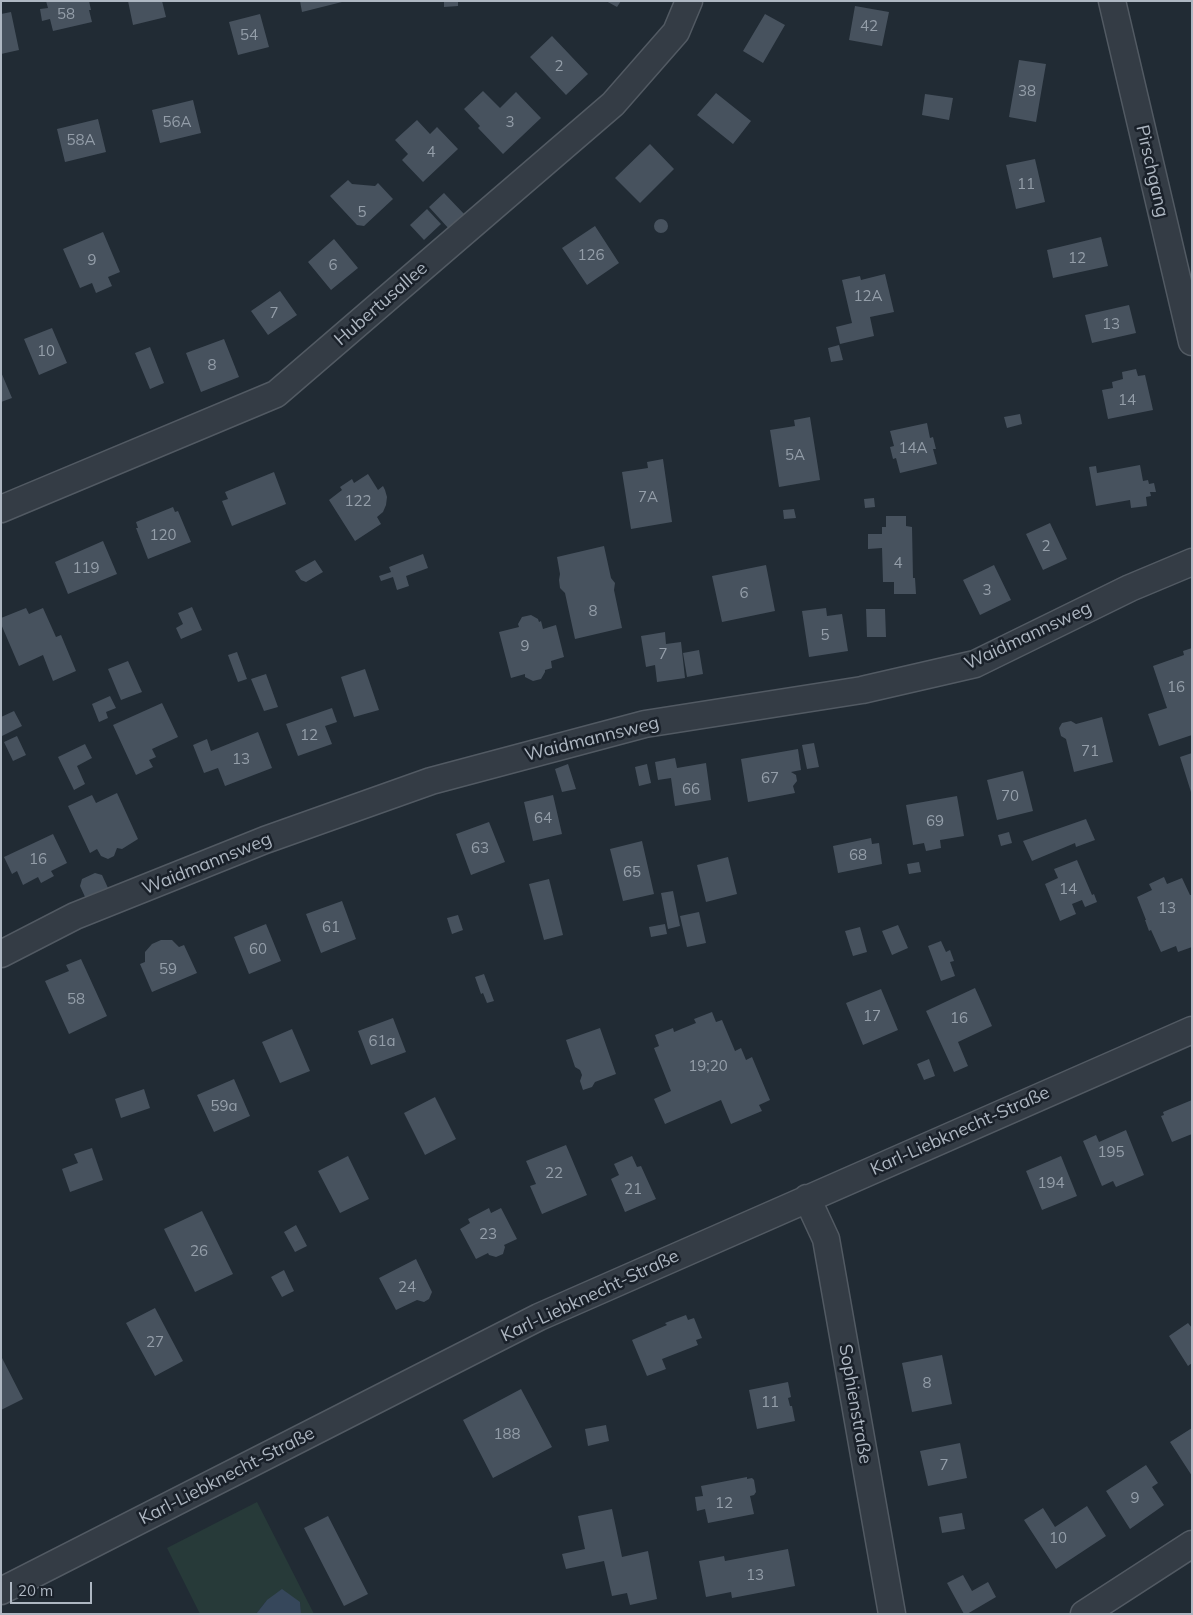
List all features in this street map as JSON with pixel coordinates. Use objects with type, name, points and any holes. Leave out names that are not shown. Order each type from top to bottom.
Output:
[{"type":"street","name":"Hubertusallee","points":[[1,509],[276,394],[613,104],[676,32],[689,1]]},
{"type":"street","name":"Pirschgang","points":[[1112,1],[1192,342]]},
{"type":"street","name":"Waidmannsweg","points":[[1,954],[75,916],[265,840],[431,781],[645,724],[862,690],[974,664],[1130,588],[1192,562]]},
{"type":"street","name":"Karl-Liebknecht-Straße","points":[[1,1591],[539,1317],[1192,1030]]},
{"type":"street","name":"Sophienstraße","points":[[808,1198],[826,1239],[892,1614]]},
{"type":"street","points":[[1084,1614],[1192,1544]]},
{"type":"green space","points":[[257,1502],[314,1614],[301,1614],[300,1602],[267,1600],[256,1614],[200,1614],[167,1548]]},
{"type":"water","points":[[282,1589],[300,1602],[301,1614],[256,1614],[267,1600]]},
{"type":"building","points":[[46,1],[89,1],[92,22],[53,31],[50,19],[42,21],[40,9],[48,8]]},
{"type":"building","points":[[128,1],[162,1],[166,17],[133,25]]},
{"type":"building","points":[[300,1],[342,1],[342,2],[302,12]]},
{"type":"building","points":[[444,1],[458,1],[458,6],[444,7]]},
{"type":"building","points":[[606,1],[621,1],[617,7]]},
{"type":"building","points":[[855,6],[889,12],[882,46],[849,40]]},
{"type":"building","points":[[11,12],[19,50],[1,54],[1,14]]},
{"type":"building","points":[[260,14],[269,47],[238,55],[229,22]]},
{"type":"building","points":[[765,14],[785,25],[763,63],[743,51]]},
{"type":"building","points":[[552,36],[588,74],[566,95],[530,57]]},
{"type":"building","points":[[1019,60],[1046,64],[1036,122],[1009,117]]},
{"type":"building","points":[[483,91],[500,108],[516,92],[541,118],[503,154],[478,128],[480,126],[464,109]]},
{"type":"building","points":[[716,93],[751,121],[733,144],[697,115]]},
{"type":"building","points":[[925,94],[953,98],[949,120],[922,115]]},
{"type":"building","points":[[193,100],[201,133],[160,143],[152,110]]},
{"type":"building","points":[[98,119],[106,152],[65,162],[57,129]]},
{"type":"building","points":[[417,120],[430,134],[437,127],[458,149],[423,182],[402,160],[408,154],[395,140]]},
{"type":"building","points":[[650,144],[674,169],[640,203],[615,178]]},
{"type":"building","points":[[1035,159],[1045,202],[1016,209],[1006,165]]},
{"type":"building","points":[[348,180],[352,184],[375,186],[378,183],[393,199],[364,226],[357,225],[330,196]]},
{"type":"building","points":[[444,193],[465,215],[450,230],[429,207]]},
{"type":"building","points":[[427,209],[441,224],[424,240],[410,225]]},
{"type":"building","points":[[661,219],[666,221],[668,226],[666,231],[661,233],[656,231],[654,226],[656,221]]},
{"type":"building","points":[[595,226],[619,263],[587,285],[562,248]]},
{"type":"building","points":[[103,232],[120,272],[108,277],[112,286],[96,293],[92,283],[80,288],[63,249]]},
{"type":"building","points":[[1101,237],[1108,266],[1053,278],[1047,250]]},
{"type":"building","points":[[334,239],[358,268],[331,290],[308,262]]},
{"type":"building","points":[[885,274],[894,312],[870,317],[874,336],[840,344],[836,327],[852,323],[842,280],[860,276],[861,280]]},
{"type":"building","points":[[280,291],[297,315],[268,335],[251,311]]},
{"type":"building","points":[[1129,305],[1136,333],[1092,343],[1085,315]]},
{"type":"building","points":[[52,328],[67,363],[39,375],[24,339]]},
{"type":"building","points":[[224,339],[239,377],[201,392],[186,353]]},
{"type":"building","points":[[839,345],[843,360],[831,362],[828,348]]},
{"type":"building","points":[[150,347],[164,383],[150,389],[135,353]]},
{"type":"building","points":[[1136,369],[1138,376],[1145,375],[1153,410],[1108,419],[1102,390],[1113,388],[1112,382],[1123,379],[1122,372]]},
{"type":"building","points":[[1,372],[12,398],[1,402]]},
{"type":"building","points":[[1020,414],[1022,424],[1007,428],[1004,417]]},
{"type":"building","points":[[810,417],[820,480],[779,487],[770,430],[795,426],[794,420]]},
{"type":"building","points":[[927,423],[930,438],[933,437],[936,449],[933,449],[937,464],[900,473],[896,458],[893,459],[890,447],[894,446],[890,431]]},
{"type":"building","points":[[663,459],[672,522],[631,529],[622,472],[648,468],[647,462]]},
{"type":"building","points":[[1140,465],[1143,481],[1148,480],[1149,484],[1154,483],[1156,492],[1150,492],[1151,496],[1146,497],[1147,506],[1131,508],[1130,500],[1096,506],[1089,467],[1096,466],[1097,473]]},
{"type":"building","points":[[274,472],[286,504],[232,526],[222,501],[228,499],[225,492]]},
{"type":"building","points":[[368,474],[378,490],[383,486],[387,497],[386,505],[383,512],[377,517],[381,524],[355,541],[329,500],[342,490],[340,487],[352,479],[354,483]]},
{"type":"building","points":[[874,498],[875,507],[865,508],[864,499]]},
{"type":"building","points":[[173,507],[175,512],[178,511],[191,542],[148,559],[136,528],[138,528],[136,522]]},
{"type":"building","points":[[794,509],[796,518],[784,519],[783,510]]},
{"type":"building","points":[[886,516],[906,516],[906,526],[912,527],[913,578],[915,578],[916,594],[894,594],[894,582],[883,582],[882,548],[868,549],[868,534],[882,534],[882,527],[886,527]]},
{"type":"building","points":[[1050,523],[1067,559],[1043,570],[1026,534]]},
{"type":"building","points":[[103,541],[117,574],[68,594],[55,562]]},
{"type":"building","points":[[604,546],[611,578],[615,583],[614,590],[622,628],[575,639],[565,593],[560,588],[557,557]]},
{"type":"building","points":[[423,554],[428,568],[406,576],[409,586],[397,590],[393,577],[381,581],[379,576],[391,572],[389,567]]},
{"type":"building","points":[[315,560],[323,572],[306,582],[301,580],[295,571]]},
{"type":"building","points":[[766,565],[775,611],[722,622],[712,576]]},
{"type":"building","points":[[994,565],[1011,600],[980,615],[963,580]]},
{"type":"building","points":[[192,607],[202,630],[181,639],[176,628],[183,624],[178,613]]},
{"type":"building","points":[[26,608],[29,614],[43,608],[56,637],[61,635],[76,671],[53,681],[43,655],[19,666],[1,624],[1,618]]},
{"type":"building","points":[[826,608],[827,616],[842,614],[848,651],[809,657],[802,611]]},
{"type":"building","points":[[866,609],[885,609],[886,637],[867,637]]},
{"type":"building","points":[[531,615],[538,619],[539,622],[541,621],[543,629],[556,625],[564,657],[551,661],[552,668],[545,670],[541,679],[533,681],[525,677],[525,674],[511,678],[499,632],[519,627],[518,624],[522,617]]},
{"type":"building","points":[[665,632],[666,644],[681,642],[685,678],[657,682],[655,665],[646,667],[641,636]]},
{"type":"building","points":[[1192,648],[1192,735],[1159,746],[1148,714],[1167,708],[1153,666],[1184,655],[1183,651]]},
{"type":"building","points":[[699,650],[703,674],[687,677],[683,653]]},
{"type":"building","points":[[237,652],[247,679],[238,682],[228,655]]},
{"type":"building","points":[[128,661],[142,692],[121,700],[108,669]]},
{"type":"building","points":[[365,669],[379,710],[354,717],[341,677]]},
{"type":"building","points":[[266,674],[278,707],[264,711],[251,679]]},
{"type":"building","points":[[110,696],[116,708],[106,712],[108,718],[99,722],[92,704]]},
{"type":"building","points":[[162,703],[178,737],[152,749],[156,757],[149,760],[153,767],[136,775],[113,725]]},
{"type":"building","points":[[332,708],[337,722],[325,726],[332,744],[298,756],[286,724]]},
{"type":"building","points":[[14,711],[22,726],[2,736],[1,717]]},
{"type":"building","points":[[1102,717],[1113,762],[1074,772],[1066,739],[1061,736],[1059,728],[1062,723],[1071,721],[1076,724]]},
{"type":"building","points":[[258,732],[272,768],[225,786],[218,768],[204,773],[193,745],[207,739],[211,751]]},
{"type":"building","points":[[17,736],[26,755],[13,761],[4,742]]},
{"type":"building","points":[[814,743],[819,767],[807,769],[802,745]]},
{"type":"building","points":[[85,744],[92,758],[77,766],[85,784],[74,790],[58,757]]},
{"type":"building","points":[[798,749],[801,770],[791,772],[796,775],[797,781],[793,786],[795,793],[748,802],[741,759]]},
{"type":"building","points":[[1192,753],[1192,792],[1191,792],[1180,757]]},
{"type":"building","points":[[675,758],[677,768],[706,763],[711,800],[675,806],[671,778],[658,780],[655,762]]},
{"type":"building","points":[[568,764],[576,789],[562,792],[555,769]]},
{"type":"building","points":[[647,764],[651,783],[639,786],[635,767]]},
{"type":"building","points":[[1023,771],[1033,811],[997,820],[987,780]]},
{"type":"building","points":[[117,793],[138,839],[122,849],[117,848],[114,856],[108,859],[101,856],[97,849],[90,853],[68,806],[92,795],[96,803]]},
{"type":"building","points":[[553,795],[562,834],[533,841],[524,802]]},
{"type":"building","points":[[957,796],[964,836],[940,840],[941,848],[926,851],[924,843],[913,845],[906,805]]},
{"type":"building","points":[[1086,819],[1095,840],[1076,847],[1075,843],[1032,861],[1023,841]]},
{"type":"building","points":[[489,822],[505,862],[471,875],[456,834]]},
{"type":"building","points":[[1009,832],[1012,843],[1001,846],[998,835]]},
{"type":"building","points":[[53,834],[67,863],[51,871],[54,876],[41,883],[38,877],[23,885],[17,871],[12,874],[4,857]]},
{"type":"building","points":[[871,838],[872,844],[879,843],[882,864],[838,873],[833,846]]},
{"type":"building","points":[[642,841],[654,894],[623,901],[610,849]]},
{"type":"building","points":[[728,857],[737,894],[706,902],[697,865]]},
{"type":"building","points":[[1077,860],[1092,895],[1094,894],[1097,902],[1085,907],[1082,900],[1072,904],[1076,914],[1060,921],[1045,884],[1058,878],[1054,869]]},
{"type":"building","points":[[919,862],[921,872],[909,874],[907,864]]},
{"type":"building","points":[[95,873],[102,875],[108,888],[106,895],[86,899],[80,886],[82,879]]},
{"type":"building","points":[[1164,877],[1167,884],[1182,878],[1190,895],[1192,895],[1192,947],[1178,952],[1176,946],[1161,952],[1151,930],[1149,931],[1137,897],[1152,890],[1149,884]]},
{"type":"building","points":[[549,879],[563,935],[544,940],[529,884]]},
{"type":"building","points":[[673,891],[680,926],[668,929],[661,893]]},
{"type":"building","points":[[342,901],[356,939],[321,953],[306,914]]},
{"type":"building","points":[[699,912],[706,943],[687,947],[680,916]]},
{"type":"building","points":[[458,915],[463,930],[452,934],[447,918]]},
{"type":"building","points":[[266,924],[281,961],[249,974],[234,937]]},
{"type":"building","points":[[665,924],[667,934],[651,937],[649,927]]},
{"type":"building","points":[[898,925],[908,948],[892,955],[882,931]]},
{"type":"building","points":[[860,927],[867,952],[853,956],[845,931]]},
{"type":"building","points":[[161,940],[172,940],[179,947],[184,945],[197,973],[152,992],[140,964],[145,962],[145,952],[152,944]]},
{"type":"building","points":[[941,941],[946,952],[950,950],[954,961],[950,962],[955,976],[941,981],[928,946]]},
{"type":"building","points":[[81,959],[107,1016],[69,1034],[45,981],[69,971],[66,965]]},
{"type":"building","points":[[484,974],[494,1001],[487,1003],[483,993],[481,994],[475,977]]},
{"type":"building","points":[[975,988],[992,1026],[958,1042],[968,1066],[954,1072],[926,1011]]},
{"type":"building","points":[[881,989],[898,1030],[863,1045],[846,1003]]},
{"type":"building","points":[[712,1012],[716,1022],[722,1020],[735,1051],[741,1048],[746,1060],[752,1057],[770,1100],[759,1105],[762,1111],[731,1124],[721,1100],[665,1124],[654,1099],[671,1091],[654,1048],[659,1046],[655,1035],[673,1028],[674,1032],[696,1023],[694,1019]]},
{"type":"building","points":[[393,1018],[406,1052],[371,1065],[358,1031]]},
{"type":"building","points":[[600,1028],[616,1074],[595,1082],[592,1087],[583,1090],[580,1081],[582,1075],[580,1070],[575,1067],[566,1040]]},
{"type":"building","points":[[292,1029],[310,1071],[280,1083],[262,1042]]},
{"type":"building","points":[[929,1059],[935,1076],[924,1080],[917,1064]]},
{"type":"building","points":[[234,1079],[250,1116],[214,1132],[197,1095]]},
{"type":"building","points":[[144,1089],[150,1108],[121,1118],[115,1099]]},
{"type":"building","points":[[435,1097],[456,1139],[425,1155],[404,1113]]},
{"type":"building","points":[[1192,1100],[1192,1134],[1172,1142],[1161,1116],[1164,1115],[1163,1112]]},
{"type":"building","points":[[1126,1130],[1144,1175],[1116,1187],[1113,1181],[1102,1186],[1083,1141],[1096,1135],[1099,1142]]},
{"type":"building","points":[[566,1145],[587,1195],[542,1214],[530,1186],[536,1184],[526,1161]]},
{"type":"building","points":[[92,1148],[103,1180],[70,1192],[62,1169],[78,1163],[74,1154]]},
{"type":"building","points":[[348,1156],[369,1199],[340,1213],[318,1171]]},
{"type":"building","points":[[632,1156],[637,1167],[641,1166],[656,1199],[625,1212],[611,1179],[619,1175],[614,1164]]},
{"type":"building","points":[[1061,1156],[1077,1196],[1042,1210],[1026,1171]]},
{"type":"building","points":[[489,1208],[491,1213],[501,1208],[517,1239],[504,1245],[503,1254],[496,1257],[488,1253],[476,1259],[460,1229],[470,1223],[468,1219]]},
{"type":"building","points":[[202,1211],[233,1274],[195,1292],[164,1229]]},
{"type":"building","points":[[296,1225],[307,1246],[295,1252],[284,1232]]},
{"type":"building","points":[[416,1259],[432,1292],[429,1299],[424,1302],[417,1300],[396,1310],[379,1278]]},
{"type":"building","points":[[284,1270],[294,1291],[282,1297],[271,1277]]},
{"type":"building","points":[[155,1308],[183,1361],[155,1376],[126,1323]]},
{"type":"building","points":[[686,1315],[688,1320],[694,1318],[702,1338],[696,1340],[698,1345],[662,1359],[666,1369],[647,1376],[632,1340],[667,1325],[665,1323]]},
{"type":"building","points":[[1188,1323],[1192,1328],[1192,1363],[1188,1366],[1169,1336]]},
{"type":"building","points":[[942,1355],[952,1404],[912,1412],[902,1363]]},
{"type":"building","points":[[1,1356],[23,1399],[1,1410]]},
{"type":"building","points":[[788,1382],[791,1397],[788,1398],[795,1421],[757,1429],[749,1390]]},
{"type":"building","points":[[521,1389],[552,1447],[493,1478],[463,1420]]},
{"type":"building","points":[[606,1425],[609,1441],[588,1446],[585,1429]]},
{"type":"building","points":[[1192,1428],[1192,1476],[1170,1442]]},
{"type":"building","points":[[960,1443],[967,1478],[928,1486],[920,1451]]},
{"type":"building","points":[[1146,1465],[1158,1483],[1152,1487],[1164,1505],[1130,1529],[1106,1491]]},
{"type":"building","points":[[747,1477],[747,1479],[752,1478],[754,1480],[756,1492],[750,1496],[754,1514],[708,1523],[705,1509],[697,1511],[695,1497],[703,1496],[701,1486]]},
{"type":"building","points":[[1087,1506],[1106,1536],[1056,1569],[1024,1520],[1043,1508],[1055,1527]]},
{"type":"building","points":[[612,1509],[622,1557],[648,1551],[657,1599],[630,1605],[627,1593],[612,1596],[604,1561],[566,1569],[562,1554],[585,1549],[578,1516]]},
{"type":"building","points":[[962,1513],[965,1529],[942,1533],[939,1517]]},
{"type":"building","points":[[328,1516],[368,1594],[344,1606],[304,1528]]},
{"type":"building","points":[[788,1549],[795,1586],[732,1598],[731,1592],[706,1597],[699,1561],[724,1556],[725,1561]]},
{"type":"building","points":[[963,1575],[972,1591],[988,1582],[996,1597],[964,1614],[947,1583]]}]
